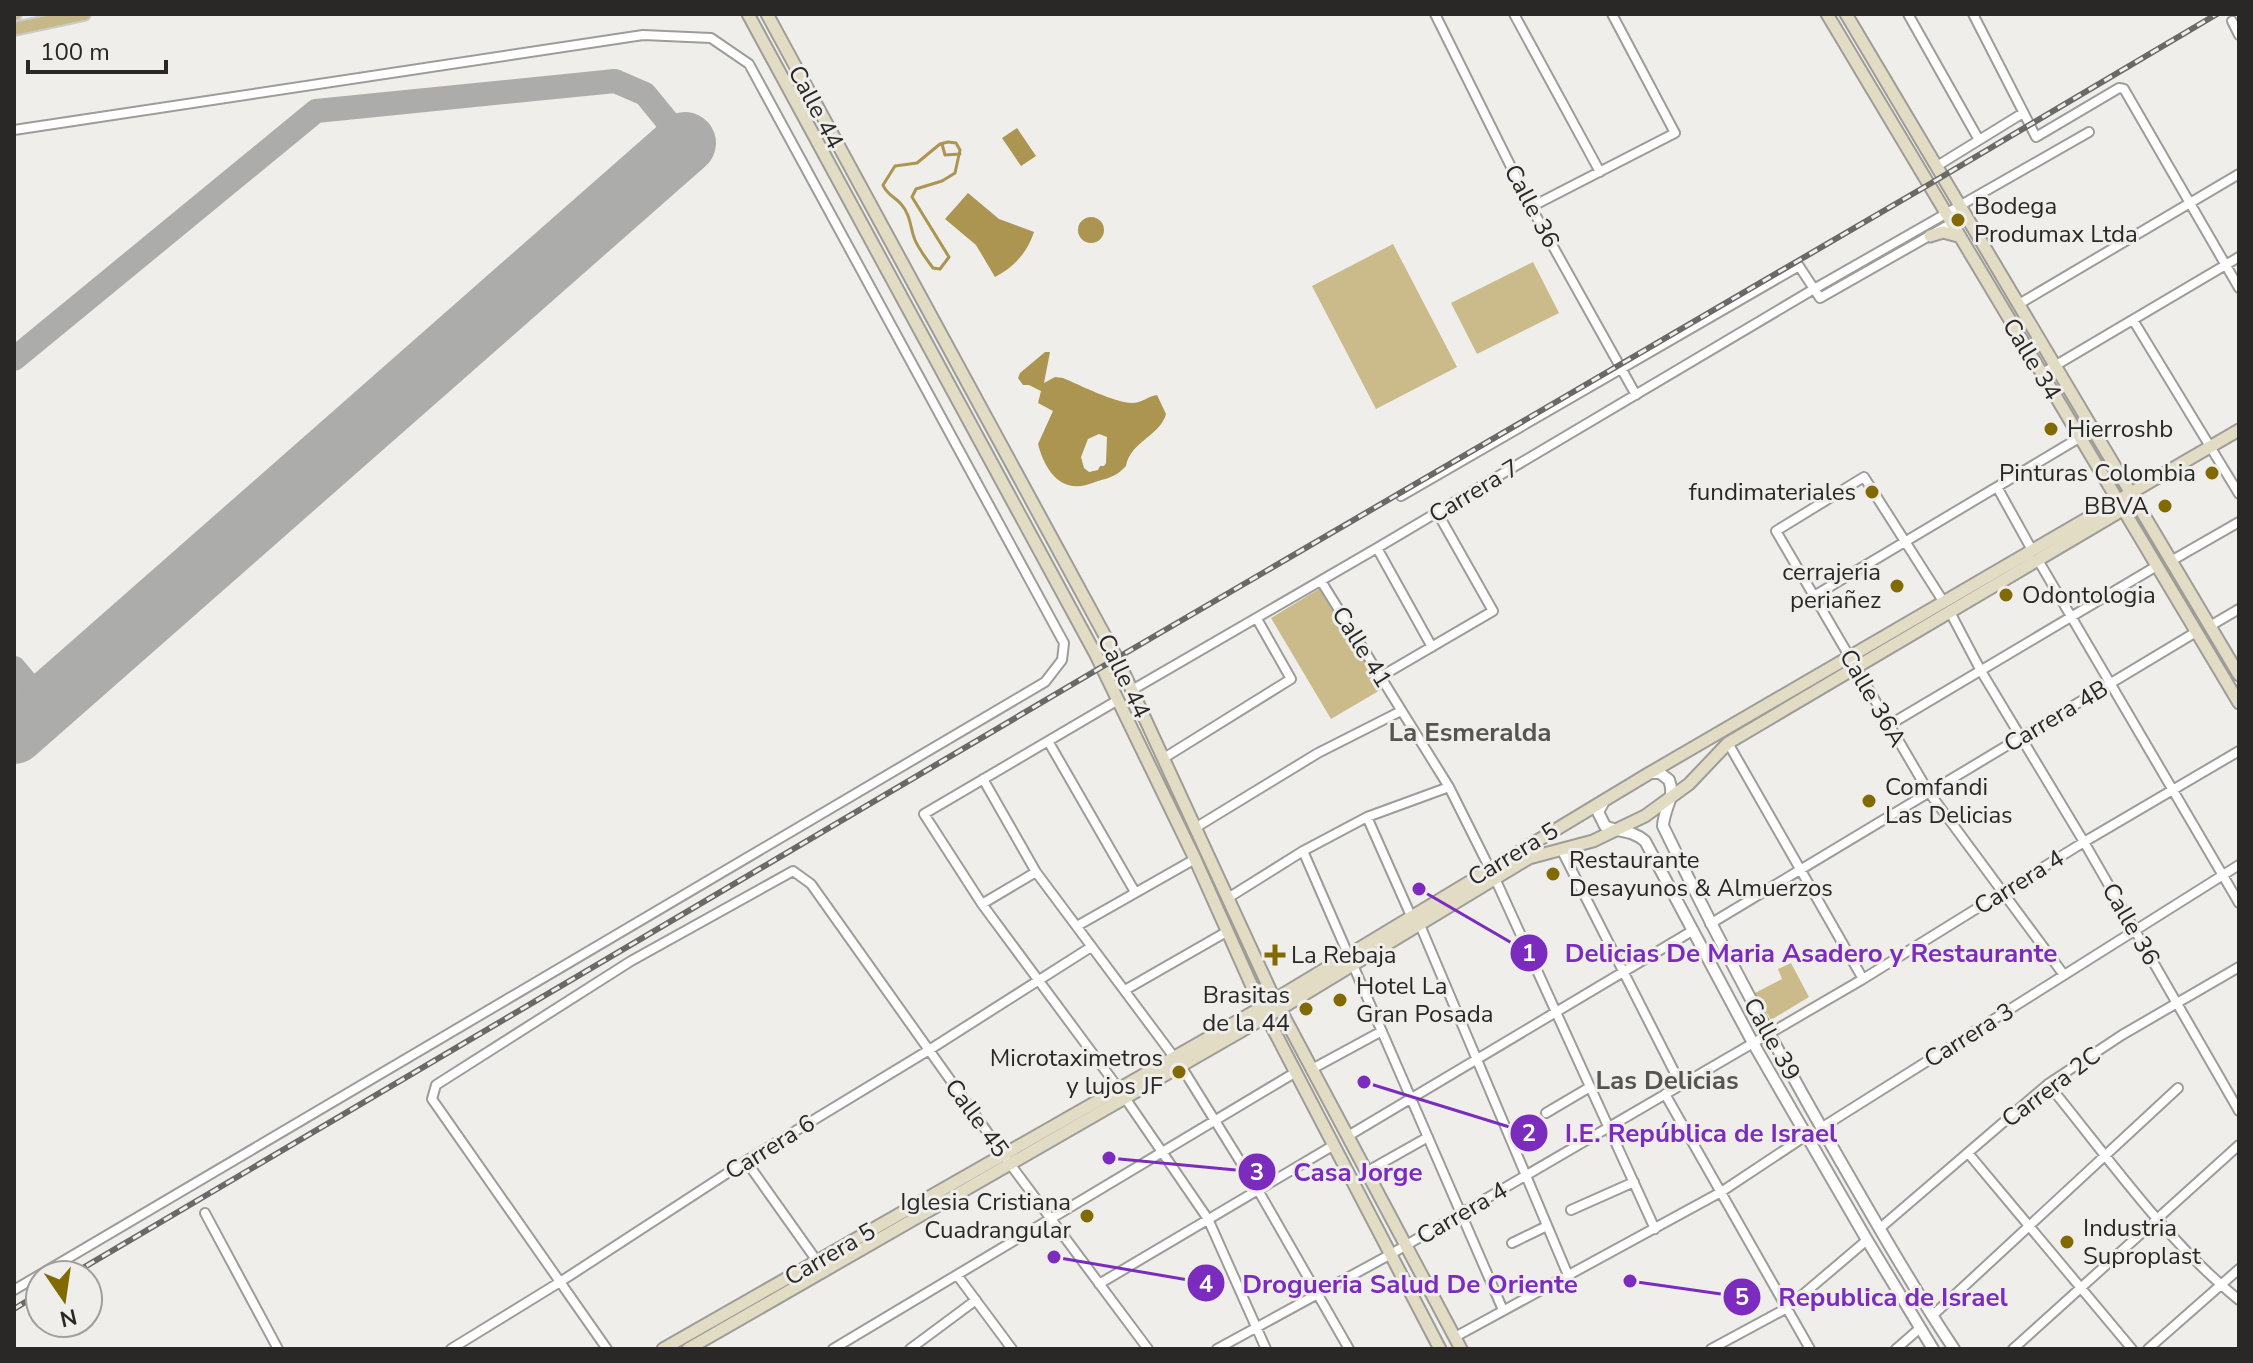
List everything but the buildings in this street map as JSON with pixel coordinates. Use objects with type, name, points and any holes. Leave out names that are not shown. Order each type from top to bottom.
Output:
[{"type":"main road","points":[[14,29],[84,14]]},
{"type":"main road","name":"Calle 44","points":[[748,14],[1118,700],[1264,1012],[1439,1349]]},
{"type":"main road","name":"Calle 44","points":[[767,14],[1111,645],[1278,1004],[1461,1349]]},
{"type":"main road","name":"Calle 34","points":[[1827,14],[2239,703]]},
{"type":"main road","name":"Calle 34","points":[[1846,14],[2239,675]]},
{"type":"main road","points":[[1839,36],[1854,28]]},
{"type":"main road","points":[[1930,236],[1943,232],[1958,236]]},
{"type":"main road","name":"Carrera 5","points":[[688,1349],[1122,1093],[1353,965],[1420,925],[1607,798],[1849,656],[1946,606],[2133,498],[2239,430]]},
{"type":"main road","name":"Carrera 5","points":[[1278,1004],[1348,954],[1411,916],[1492,874],[1529,858],[1562,851],[1620,830],[1671,798],[1706,768],[1728,743],[1856,668],[1946,606]]},
{"type":"main road","name":"Carrera 5","points":[[663,1349],[817,1261],[1006,1160]]},
{"type":"street","name":"Calle 36","points":[[1435,14],[1531,207],[1636,395]]},
{"type":"street","points":[[1514,14],[1600,172]]},
{"type":"street","points":[[1531,207],[1675,133],[1612,14]]},
{"type":"street","points":[[1908,14],[1979,140]]},
{"type":"street","points":[[1973,14],[2036,137],[2122,87],[2239,288]]},
{"type":"street","points":[[2232,21],[2239,35]]},
{"type":"street","points":[[14,130],[643,35],[711,38],[749,64],[1064,643],[1062,660],[1045,682],[14,1290]]},
{"type":"street","points":[[1937,166],[2023,113]]},
{"type":"street","name":"Carrera 7","points":[[1132,690],[1814,289],[1964,210],[2089,132]]},
{"type":"street","points":[[2019,304],[2239,174]]},
{"type":"street","name":"Carrera 7","points":[[1814,289],[1820,298],[1930,236],[1948,219]]},
{"type":"street","points":[[2041,374],[2239,257]]},
{"type":"street","points":[[1401,496],[1799,266],[1814,289]]},
{"type":"street","points":[[2133,320],[2239,494]]},
{"type":"street","points":[[1814,596],[2079,438]]},
{"type":"street","name":"Calle 36","points":[[1776,531],[1864,477],[1946,606],[2239,1111]]},
{"type":"street","points":[[1997,487],[2239,903]]},
{"type":"street","points":[[1380,677],[1493,611],[1437,512]]},
{"type":"street","points":[[2171,561],[2239,522]]},
{"type":"street","name":"Calle 36A","points":[[1776,531],[1928,791],[2064,975]]},
{"type":"street","points":[[1377,548],[1432,647]]},
{"type":"street","points":[[1889,725],[2155,567]]},
{"type":"street","name":"Calle 41","points":[[1321,581],[1449,787],[1655,1229]]},
{"type":"street","points":[[2210,626],[2239,609]]},
{"type":"street","points":[[1164,758],[1291,679],[1257,619]]},
{"type":"street","name":"Carrera 4B","points":[[1710,924],[2196,632]]},
{"type":"street","points":[[1118,700],[924,814],[982,904],[1122,1093],[1208,1219],[1266,1349]]},
{"type":"street","points":[[1195,828],[1318,753],[1401,711]]},
{"type":"street","points":[[1048,741],[1135,892]]},
{"type":"street","points":[[1728,743],[1863,979]]},
{"type":"street","name":"Carrera 4","points":[[1217,1349],[1405,1246],[1863,979],[2084,842],[2239,751]]},
{"type":"street","points":[[1648,774],[1660,773],[1669,780],[1671,798]]},
{"type":"street","points":[[983,779],[1036,872],[1177,1062],[1215,1121],[1349,1349]]},
{"type":"street","points":[[1228,898],[1303,851],[1367,817],[1449,787]]},
{"type":"street","name":"Calle 39","points":[[1607,798],[1601,804],[1600,820],[1605,826],[1633,831],[1645,841],[1753,1043],[1933,1349]]},
{"type":"street","name":"Calle 39","points":[[1671,798],[1663,812],[1663,826],[1710,924],[1821,1128],[1954,1349]]},
{"type":"street","points":[[1367,817],[1411,916]]},
{"type":"street","points":[[1303,851],[1348,954]]},
{"type":"street","points":[[1562,851],[1681,1085]]},
{"type":"street","points":[[1077,926],[1195,859]]},
{"type":"street","name":"Carrera 3","points":[[1821,1128],[2239,865]]},
{"type":"street","name":"Calle 45","points":[[560,1282],[432,1099],[436,1085],[631,961],[793,871],[811,884],[1006,1160],[1148,1349]]},
{"type":"street","points":[[982,904],[1036,872]]},
{"type":"street","points":[[1420,925],[1568,1275]]},
{"type":"street","points":[[1125,990],[1228,931]]},
{"type":"street","points":[[1348,1136],[1692,931]]},
{"type":"street","name":"Carrera 6","points":[[451,1349],[1091,947]]},
{"type":"street","points":[[1353,965],[1503,1310]]},
{"type":"street","name":"Carrera 2C","points":[[1879,1229],[2048,1084],[2122,1035],[2239,967]]},
{"type":"street","points":[[1312,1069],[1382,1031]]},
{"type":"street","points":[[833,1349],[1296,1072]]},
{"type":"street","points":[[2048,1084],[2158,1217],[2220,1285],[2239,1300]]},
{"type":"street","points":[[1546,1113],[1590,1087]]},
{"type":"street","points":[[1932,1316],[2178,1088]]},
{"type":"street","points":[[1665,1094],[1810,1349]]},
{"type":"street","points":[[1455,1337],[1721,1192],[1807,1135]]},
{"type":"street","points":[[1366,1172],[1428,1137]]},
{"type":"street","points":[[1099,1284],[1334,1145]]},
{"type":"street","points":[[2013,1349],[2239,1145]]},
{"type":"street","points":[[1968,1153],[2132,1349]]},
{"type":"street","points":[[746,1161],[817,1261]]},
{"type":"street","points":[[1571,1210],[1634,1182]]},
{"type":"street","points":[[205,1213],[278,1349]]},
{"type":"street","points":[[1512,1243],[1547,1226]]},
{"type":"street","points":[[1711,1349],[1787,1308],[1867,1240]]},
{"type":"street","points":[[2148,1349],[2239,1269]]},
{"type":"street","points":[[957,1275],[1012,1349]]},
{"type":"street","points":[[560,1282],[607,1349]]},
{"type":"street","points":[[910,1349],[976,1300]]},
{"type":"street","points":[[1896,1349],[1919,1329]]},
{"type":"shaded area","points":[[1017,128],[1036,156],[1021,166],[1002,138]]},
{"type":"shaded area","points":[[968,193],[999,219],[1034,232],[1019,259],[995,277],[976,245],[945,219]]},
{"type":"shaded area","points":[[1091,217],[1100,221],[1104,230],[1100,239],[1091,243],[1082,239],[1078,230],[1082,221]]},
{"type":"shaded area","points":[[1393,244],[1457,367],[1376,409],[1312,286]]},
{"type":"shaded area","points":[[1533,262],[1559,313],[1477,354],[1451,303]]},
{"type":"shaded area","points":[[1045,352],[1050,352],[1044,383],[1055,377],[1063,378],[1107,397],[1132,403],[1157,395],[1166,414],[1158,428],[1133,451],[1120,472],[1088,485],[1068,485],[1048,469],[1038,444],[1053,411],[1038,403],[1041,391],[1023,385],[1018,378]],"holes":[[[1099,434],[1107,437],[1106,463],[1098,470],[1089,472],[1084,468],[1081,457],[1088,439]]]},
{"type":"shaded area","points":[[1322,587],[1382,689],[1331,719],[1271,618]]},
{"type":"shaded area","points":[[1791,963],[1809,997],[1771,1020],[1755,993],[1782,979],[1778,969]]},
{"type":"waterway","points":[[948,142],[956,143],[960,150],[955,173],[942,181],[916,189],[912,197],[949,257],[940,269],[933,268],[923,254],[904,208],[883,185],[895,166],[917,163],[940,144],[948,142]]},
{"type":"waterway","points":[[942,144],[945,155],[960,154]]},
{"type":"taxiway","points":[[14,359],[316,111],[615,81],[645,94],[685,143]]},
{"type":"taxiway","points":[[14,668],[45,705]]},
{"type":"runway","points":[[14,733],[685,143]]},
{"type":"railway","points":[[98,1259],[2217,14]]},
{"type":"railway","points":[[14,1309],[24,1303]]},
{"type":"place","name":"Bodega Produmax Ltda","points":[[1958,220]]},
{"type":"place","name":"Hierroshb","points":[[2051,429]]},
{"type":"place","name":"Pinturas Colombia","points":[[2212,473]]},
{"type":"place","name":"fundimateriales","points":[[1872,492]]},
{"type":"place","name":"BBVA","points":[[2165,506]]},
{"type":"place","name":"cerrajeria periañez","points":[[1897,586]]},
{"type":"place","name":"Odontologia","points":[[2006,595]]},
{"type":"place","name":"Comfandi Las Delicias","points":[[1869,801]]},
{"type":"place","name":"Restaurante Desayunos & Almuerzos","points":[[1553,874]]},
{"type":"place","name":"Delicias De Maria Asadero y Restaurante","points":[[1419,889]]},
{"type":"place","name":"La Rebaja","points":[[1275,955]]},
{"type":"place","name":"Hotel La Gran Posada","points":[[1340,1000]]},
{"type":"place","name":"Brasitas de la 44","points":[[1306,1009]]},
{"type":"place","name":"Microtaximetros y lujos JF","points":[[1179,1072]]},
{"type":"place","name":"I.E. República de Israel","points":[[1364,1082]]},
{"type":"place","name":"Casa Jorge","points":[[1109,1158]]},
{"type":"place","name":"Iglesia Cristiana Cuadrangular","points":[[1087,1216]]},
{"type":"place","name":"Industria Suproplast","points":[[2067,1242]]},
{"type":"place","name":"Drogueria Salud De Oriente","points":[[1054,1257]]},
{"type":"place","name":"Republica de Israel","points":[[1630,1281]]},
{"type":"district","name":"La Esmeralda","points":[[1470,732]]},
{"type":"district","name":"Las Delicias","points":[[1667,1080]]}]
